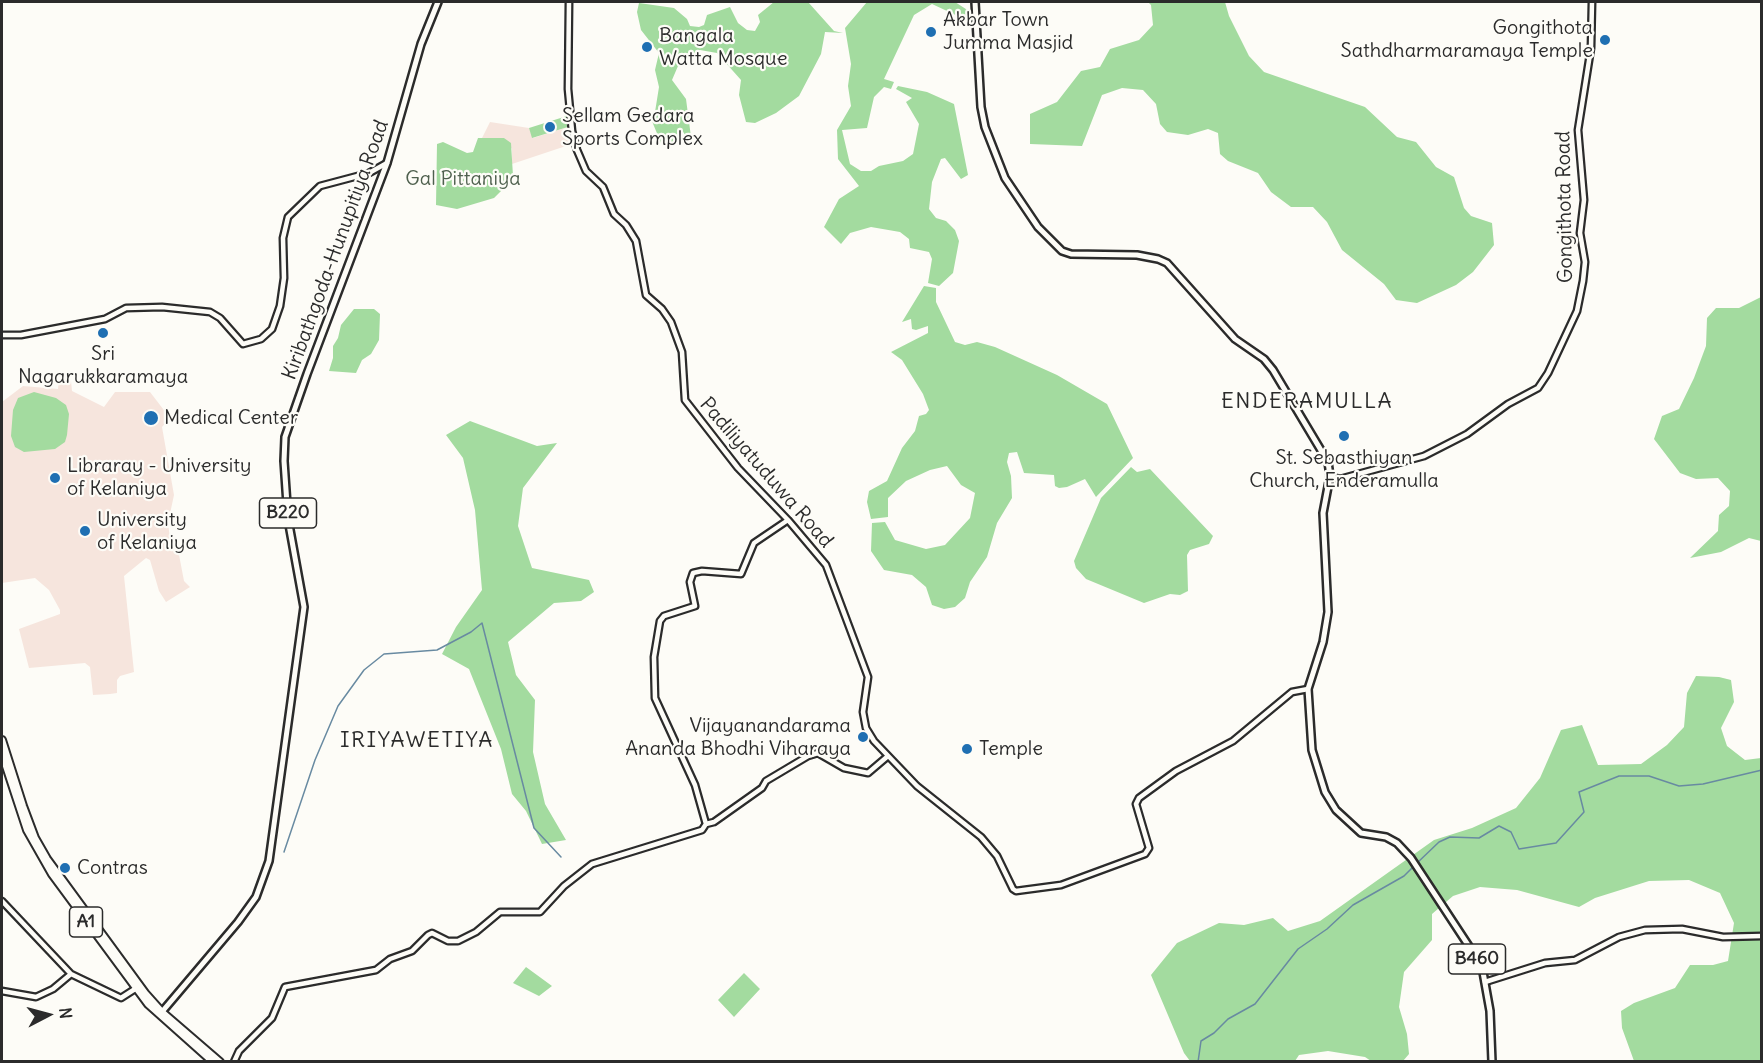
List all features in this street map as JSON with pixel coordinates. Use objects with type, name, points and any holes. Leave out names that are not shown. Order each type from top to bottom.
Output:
[{"type":"highway","name":"A1","points":[[2,740],[27,817],[47,859],[160,1014],[220,1062]]},
{"type":"highway","name":"A1","points":[[2,754],[31,839],[52,874],[135,988],[213,1062]]},
{"type":"main road","name":"Kiribathgoda-Hunupitiya Road","points":[[160,1014],[238,922],[256,897],[269,861],[304,607],[288,519],[284,461],[285,437],[387,163],[421,44],[438,2]]},
{"type":"main road","points":[[975,2],[978,17],[981,107],[985,127],[1005,178],[1030,217],[1048,239],[1062,251],[1071,254],[1137,255],[1167,263],[1235,339],[1264,360],[1273,370],[1328,462],[1330,476]]},
{"type":"main road","name":"B460","points":[[1330,476],[1323,513],[1328,612],[1323,642],[1308,689],[1312,750],[1325,792],[1336,810],[1361,833],[1394,841],[1411,858],[1476,957],[1485,982],[1490,1011],[1492,1062]]},
{"type":"street","name":"Padiliyatuduwa Road","points":[[569,2],[568,89],[572,131],[581,163],[603,186],[614,214],[626,225],[636,241],[644,291],[667,314],[678,338],[684,367],[684,396],[687,405],[738,468],[819,555],[831,577],[868,677],[863,705],[866,728],[888,756],[928,796],[981,837],[997,856],[1009,883],[1016,891],[1061,885],[1145,854],[1149,848],[1136,804],[1139,798],[1176,771],[1233,741],[1292,692],[1308,689]]},
{"type":"street","name":"Gongithota Road","points":[[1330,476],[1341,479],[1424,456],[1467,434],[1508,404],[1538,388],[1548,373],[1577,311],[1583,282],[1585,262],[1580,233],[1584,200],[1578,130],[1591,48],[1592,2]]},
{"type":"street","points":[[2,335],[21,335],[105,319],[126,308],[162,307],[210,312],[220,318],[243,344],[261,339],[272,329],[283,291],[283,238],[288,217],[320,186],[369,173],[387,163]]},
{"type":"street","points":[[706,824],[695,785],[656,698],[654,657],[660,621],[664,616],[695,606],[690,582],[693,573],[702,571],[741,574],[754,543],[788,520]]},
{"type":"street","points":[[234,1062],[239,1051],[278,1010],[285,987],[376,970],[390,959],[412,951],[432,933],[448,941],[458,941],[476,932],[500,912],[540,912],[564,886],[592,864],[702,830],[706,824],[714,822],[762,788],[766,781],[808,756],[818,753],[844,768],[868,773],[888,756]]},
{"type":"street","points":[[2,901],[71,974],[121,998],[135,988]]},
{"type":"street","points":[[1485,982],[1545,963],[1575,960],[1619,938],[1645,930],[1682,929],[1724,937],[1761,936]]},
{"type":"street","points":[[2,991],[36,998],[53,989],[71,974]]},
{"type":"shaded area","points":[[490,122],[529,128],[533,138],[571,126],[575,143],[512,164],[512,149],[504,138],[482,138]]},
{"type":"shaded area","name":"University of Kelaniya","points":[[59,379],[71,381],[72,391],[104,407],[115,392],[150,392],[170,418],[162,427],[174,495],[168,523],[170,539],[176,539],[184,581],[190,587],[166,602],[159,591],[150,560],[146,558],[124,576],[134,672],[120,676],[117,680],[117,693],[93,695],[90,667],[85,663],[29,668],[19,629],[60,614],[60,610],[49,590],[35,578],[2,583],[2,402],[23,386],[58,389]]},
{"type":"green space","points":[[774,2],[808,2],[834,31],[843,33],[825,32],[821,54],[799,96],[776,113],[755,123],[746,122],[739,95],[741,80],[717,53],[700,50],[681,59],[672,80],[686,99],[691,137],[685,135],[681,128],[672,146],[661,143],[649,114],[655,112],[659,87],[655,70],[659,53],[641,30],[637,12],[639,3],[674,8],[687,19],[690,26],[699,27],[704,25],[707,15],[730,7],[738,23],[747,30],[755,31],[760,22],[758,15]]},
{"type":"green space","points":[[867,2],[955,2],[972,13],[975,24],[932,4],[914,15],[884,79],[894,82],[891,89],[884,87],[874,97],[867,128],[842,130],[850,164],[861,171],[871,171],[879,166],[903,161],[913,154],[919,124],[906,102],[912,98],[896,89],[898,86],[927,92],[954,104],[968,175],[961,179],[945,158],[941,159],[932,182],[929,209],[936,218],[946,221],[955,230],[959,241],[953,273],[939,286],[928,283],[932,259],[929,252],[910,248],[909,239],[900,232],[871,227],[850,233],[841,244],[824,227],[839,199],[859,186],[838,159],[837,130],[851,106],[848,86],[851,64],[845,28]]},
{"type":"green space","points":[[1148,2],[1225,2],[1229,16],[1249,56],[1264,72],[1365,107],[1397,137],[1416,142],[1436,167],[1454,177],[1464,208],[1471,216],[1492,223],[1494,245],[1473,272],[1456,285],[1417,303],[1396,300],[1384,284],[1342,250],[1327,222],[1313,207],[1291,207],[1271,192],[1258,173],[1228,161],[1220,154],[1218,133],[1208,129],[1188,135],[1167,132],[1160,124],[1156,104],[1143,90],[1122,88],[1102,95],[1082,146],[1030,144],[1030,114],[1057,102],[1081,71],[1100,67],[1110,49],[1139,40],[1153,25],[1151,5]]},
{"type":"green space","name":"Sellam Gedara Sports Complex","points":[[570,115],[571,126],[532,138],[529,128]]},
{"type":"green space","name":"Gal Pittaniya","points":[[478,138],[504,138],[511,143],[513,176],[509,183],[494,198],[457,209],[436,205],[437,144],[443,142],[467,153],[473,152]]},
{"type":"green space","points":[[924,286],[936,288],[936,302],[955,342],[965,345],[977,342],[995,347],[1057,375],[1107,404],[1133,458],[1096,497],[1085,479],[1059,488],[1055,486],[1054,475],[1024,473],[1017,452],[1009,453],[1007,462],[1011,476],[1012,498],[997,523],[987,557],[970,582],[965,598],[955,607],[944,609],[932,605],[926,587],[912,575],[884,570],[871,551],[872,523],[885,522],[895,540],[926,549],[945,545],[970,518],[975,493],[961,485],[947,466],[930,470],[906,481],[888,498],[888,517],[871,519],[867,502],[869,491],[887,481],[902,448],[915,431],[919,416],[926,414],[929,410],[923,394],[902,360],[891,352],[928,333],[928,326],[916,330],[912,329],[911,319],[902,322]]},
{"type":"green space","points":[[1761,297],[1761,541],[1749,538],[1721,552],[1690,558],[1718,531],[1719,515],[1729,506],[1730,491],[1718,478],[1696,479],[1680,473],[1654,439],[1662,416],[1679,409],[1694,378],[1706,346],[1707,318],[1716,308],[1739,308]]},
{"type":"green space","points":[[354,309],[374,309],[380,314],[379,340],[371,354],[362,360],[356,373],[329,371],[333,358],[333,346],[338,338],[341,325]]},
{"type":"green space","points":[[34,392],[56,398],[66,405],[69,414],[67,435],[65,442],[55,449],[24,452],[15,447],[11,436],[13,410],[18,398]]},
{"type":"green space","points":[[470,421],[537,446],[557,443],[523,488],[518,526],[532,568],[589,580],[594,592],[581,601],[554,603],[508,642],[516,675],[535,700],[533,752],[545,804],[566,840],[542,844],[526,811],[512,794],[501,749],[469,669],[442,654],[456,627],[482,590],[475,510],[463,458],[446,435]]},
{"type":"green space","points":[[1131,467],[1137,472],[1150,469],[1213,536],[1209,544],[1190,550],[1187,555],[1188,591],[1180,595],[1170,594],[1144,603],[1086,579],[1076,568],[1074,561],[1101,498]]},
{"type":"green space","points":[[1696,676],[1731,680],[1734,702],[1721,728],[1727,746],[1745,760],[1761,758],[1761,1061],[1634,1061],[1622,1028],[1621,1011],[1634,1003],[1675,988],[1690,965],[1713,965],[1728,961],[1734,923],[1720,893],[1689,880],[1649,881],[1595,898],[1579,907],[1517,890],[1480,887],[1453,896],[1432,914],[1432,940],[1404,972],[1399,1007],[1407,1034],[1409,1054],[1403,1061],[1371,1061],[1365,1057],[1328,1051],[1299,1055],[1295,1061],[1190,1061],[1184,1053],[1151,975],[1177,943],[1219,923],[1244,925],[1273,918],[1288,931],[1320,921],[1434,840],[1472,828],[1516,808],[1540,778],[1561,730],[1582,725],[1598,765],[1641,764],[1667,745],[1684,727],[1687,693]]},
{"type":"green space","points":[[526,967],[552,986],[539,996],[513,983]]},
{"type":"green space","points":[[744,973],[760,989],[734,1017],[718,1000]]},
{"type":"waterway","points":[[284,852],[315,760],[338,706],[364,670],[384,654],[437,650],[471,632],[482,623],[534,828],[561,857]]},
{"type":"waterway","points":[[1416,864],[1439,842],[1450,837],[1479,838],[1499,826],[1511,832],[1519,849],[1556,843],[1584,812],[1579,792],[1619,776],[1649,776],[1679,786],[1703,784],[1762,770]]},
{"type":"waterway","points":[[1198,1062],[1201,1041],[1214,1033],[1228,1019],[1255,1004],[1298,949],[1327,929],[1353,905],[1404,876],[1413,867]]},
{"type":"place","name":"Akbar Town Jumma Masjid","points":[[931,32]]},
{"type":"place","name":"Gongithota Sathdharmaramaya Temple","points":[[1605,40]]},
{"type":"place","name":"Bangala Watta Mosque","points":[[647,47]]},
{"type":"place","name":"Sellam Gedara Sports Complex","points":[[550,127]]},
{"type":"place","name":"Sri Nagarukkaramaya","points":[[103,333]]},
{"type":"place","name":"Medical Center","points":[[151,418]]},
{"type":"place","name":"St. Sebasthiyan Church, Enderamulla","points":[[1344,436]]},
{"type":"place","name":"Libraray - University of Kelaniya","points":[[55,478]]},
{"type":"place","name":"University of Kelaniya","points":[[85,531]]},
{"type":"place","name":"Vijayanandarama Ananda Bhodhi Viharaya","points":[[863,737]]},
{"type":"place","name":"Temple","points":[[967,749]]},
{"type":"place","name":"Contras","points":[[65,868]]},
{"type":"district","name":"ENDERAMULLA","points":[[1307,402]]},
{"type":"district","name":"IRIYAWETIYA","points":[[417,741]]}]
